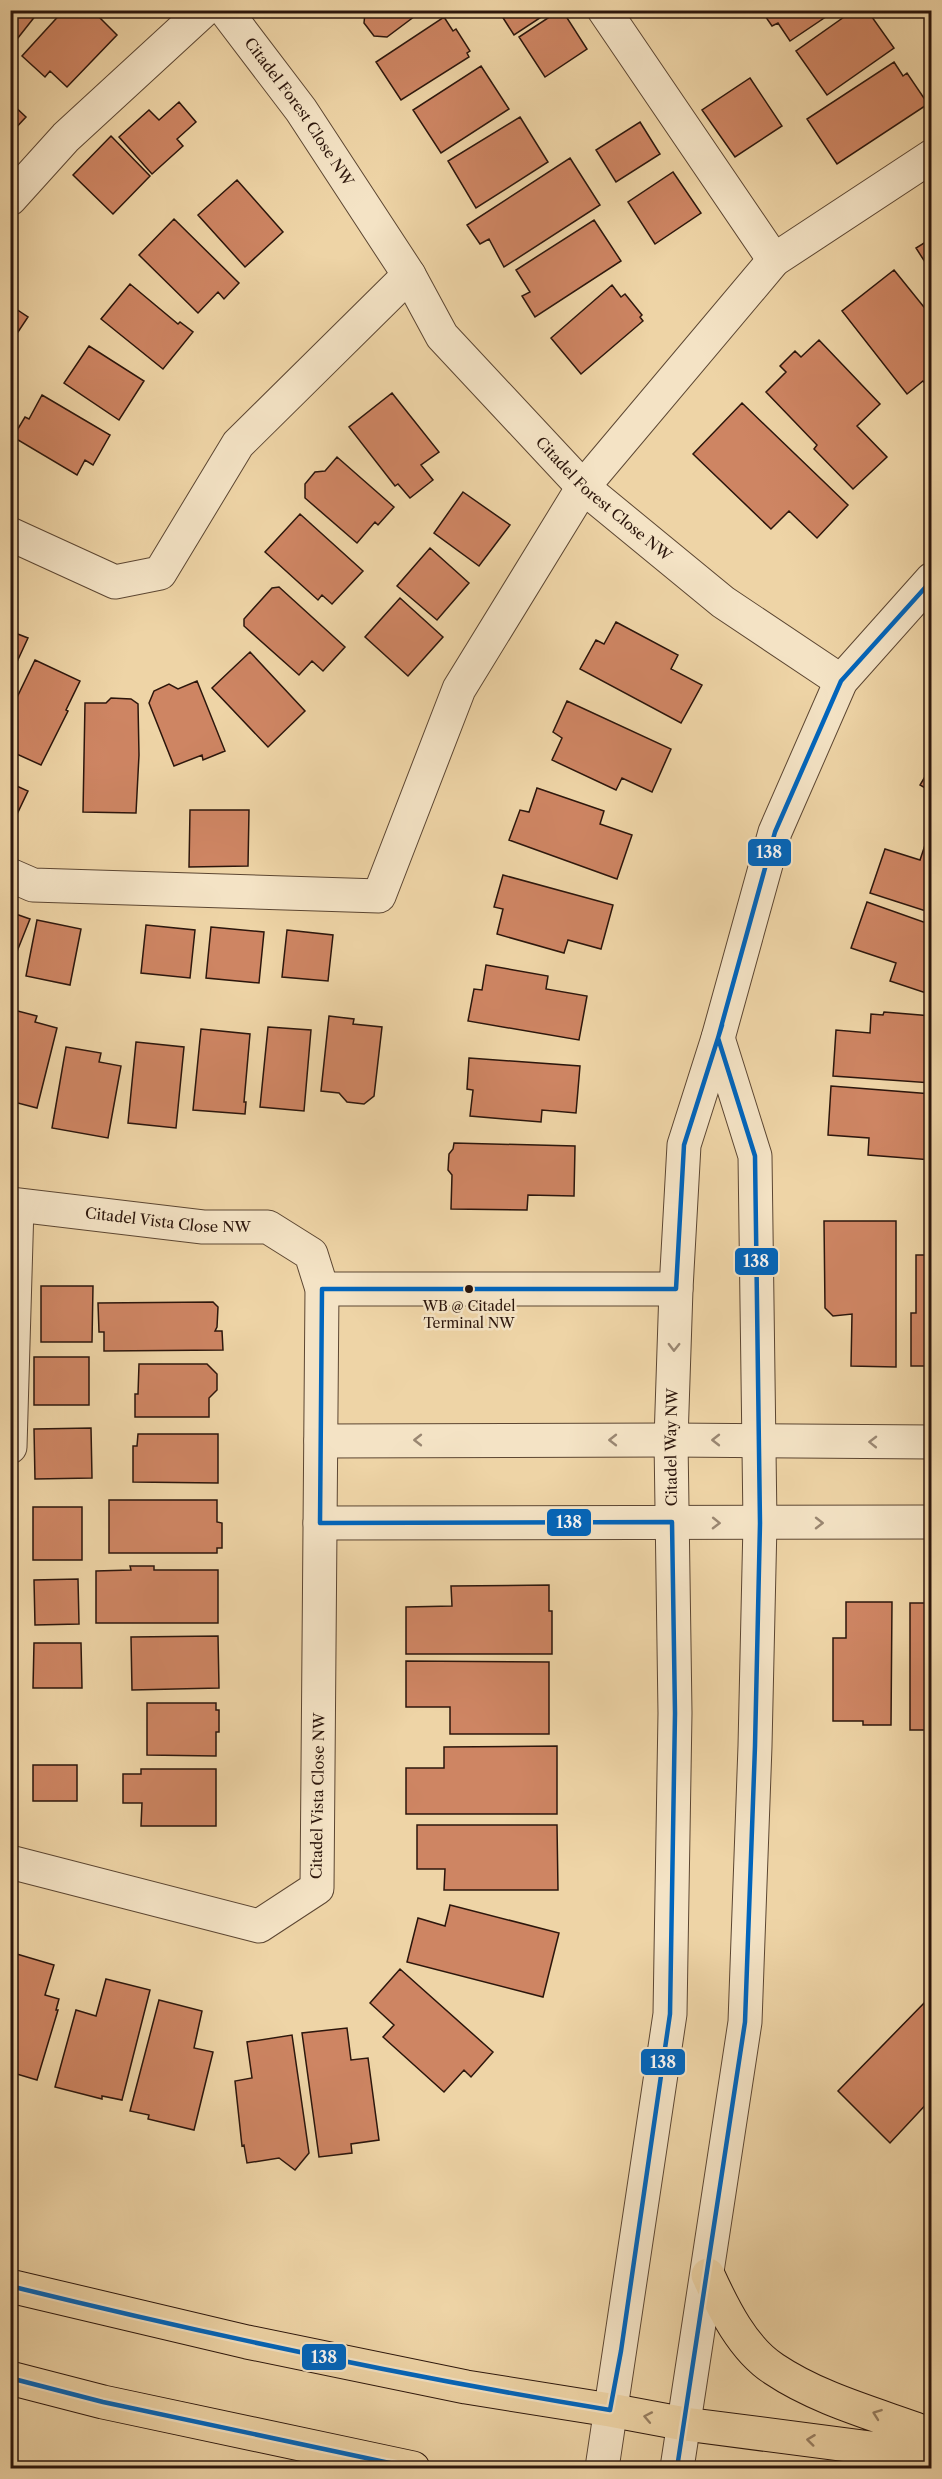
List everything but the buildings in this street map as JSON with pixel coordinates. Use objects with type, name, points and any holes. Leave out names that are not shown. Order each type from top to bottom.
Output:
[{"type":"main road","points":[[708,2276],[721,2303],[738,2329],[772,2369],[833,2399],[932,2435]]},
{"type":"main road","points":[[10,2286],[282,2350],[466,2387],[685,2424],[932,2456]]},
{"type":"main road","points":[[10,2378],[103,2402],[413,2469]]},
{"type":"street","points":[[10,199],[66,137],[204,10]]},
{"type":"street","name":"Citadel Forest Close NW","points":[[225,10],[302,110],[409,275],[442,336],[583,487],[723,602],[841,681]]},
{"type":"street","points":[[604,10],[774,260]]},
{"type":"street","points":[[10,875],[33,885],[379,896],[459,689],[583,487],[774,260],[932,156]]},
{"type":"street","points":[[10,534],[115,582],[160,573],[238,444],[409,275]]},
{"type":"street","name":"Citadel Way NW","points":[[602,2469],[670,2014],[675,1713],[671,1440],[684,1145],[718,1038],[776,832],[841,681],[932,579]]},
{"type":"street","points":[[677,2469],[745,2022],[760,1523],[755,1156],[718,1038]]},
{"type":"street","points":[[10,1447],[14,1205]]},
{"type":"street","name":"Citadel Vista Close NW","points":[[10,1862],[259,1926],[317,1888],[322,1289],[311,1254],[268,1227],[203,1227],[14,1205]]},
{"type":"street","points":[[322,1289],[676,1289]]},
{"type":"street","points":[[321,1441],[932,1442]]},
{"type":"street","points":[[320,1523],[932,1522]]},
{"type":"transit line","name":"138","points":[[10,2286],[309,2354],[459,2384],[610,2410],[621,2351],[670,2014],[675,1713],[672,1522],[320,1523],[322,1289],[676,1289],[684,1145],[718,1038],[775,832],[841,681],[932,580]]},
{"type":"transit line","name":"138","points":[[677,2468],[745,2022],[755,1746],[760,1523],[755,1156],[718,1038],[722,1025]]},
{"type":"transit line","name":"138","points":[[10,2378],[103,2402],[413,2468]]},
{"type":"place","name":"WB @ Citadel Terminal NW","points":[[469,1289]]}]
